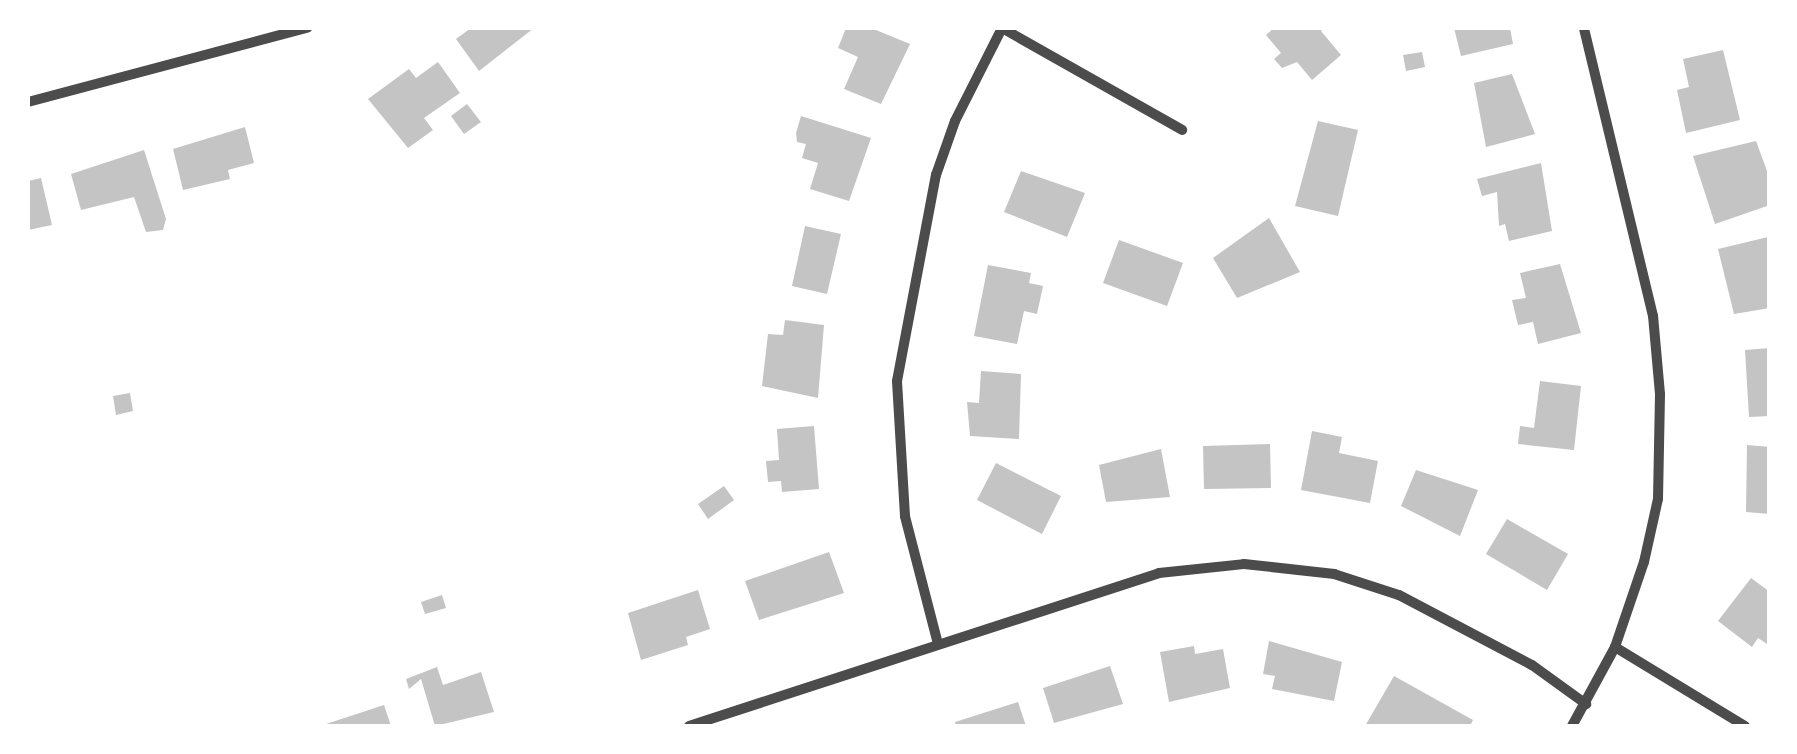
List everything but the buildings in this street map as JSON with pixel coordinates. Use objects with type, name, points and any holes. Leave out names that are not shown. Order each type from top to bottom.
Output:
[{"type":"street","points":[[28,102],[307,28]]},
{"type":"street","points":[[938,644],[905,516],[897,380],[936,175],[954,121],[1002,28],[1182,130]]},
{"type":"street","points":[[1572,726],[1615,647],[1658,499],[1660,394],[1653,316],[1584,28]]},
{"type":"street","points":[[690,726],[1159,574],[1244,564],[1334,574],[1399,596],[1532,664],[1586,704]]},
{"type":"street","points":[[1615,647],[1745,726]]}]
